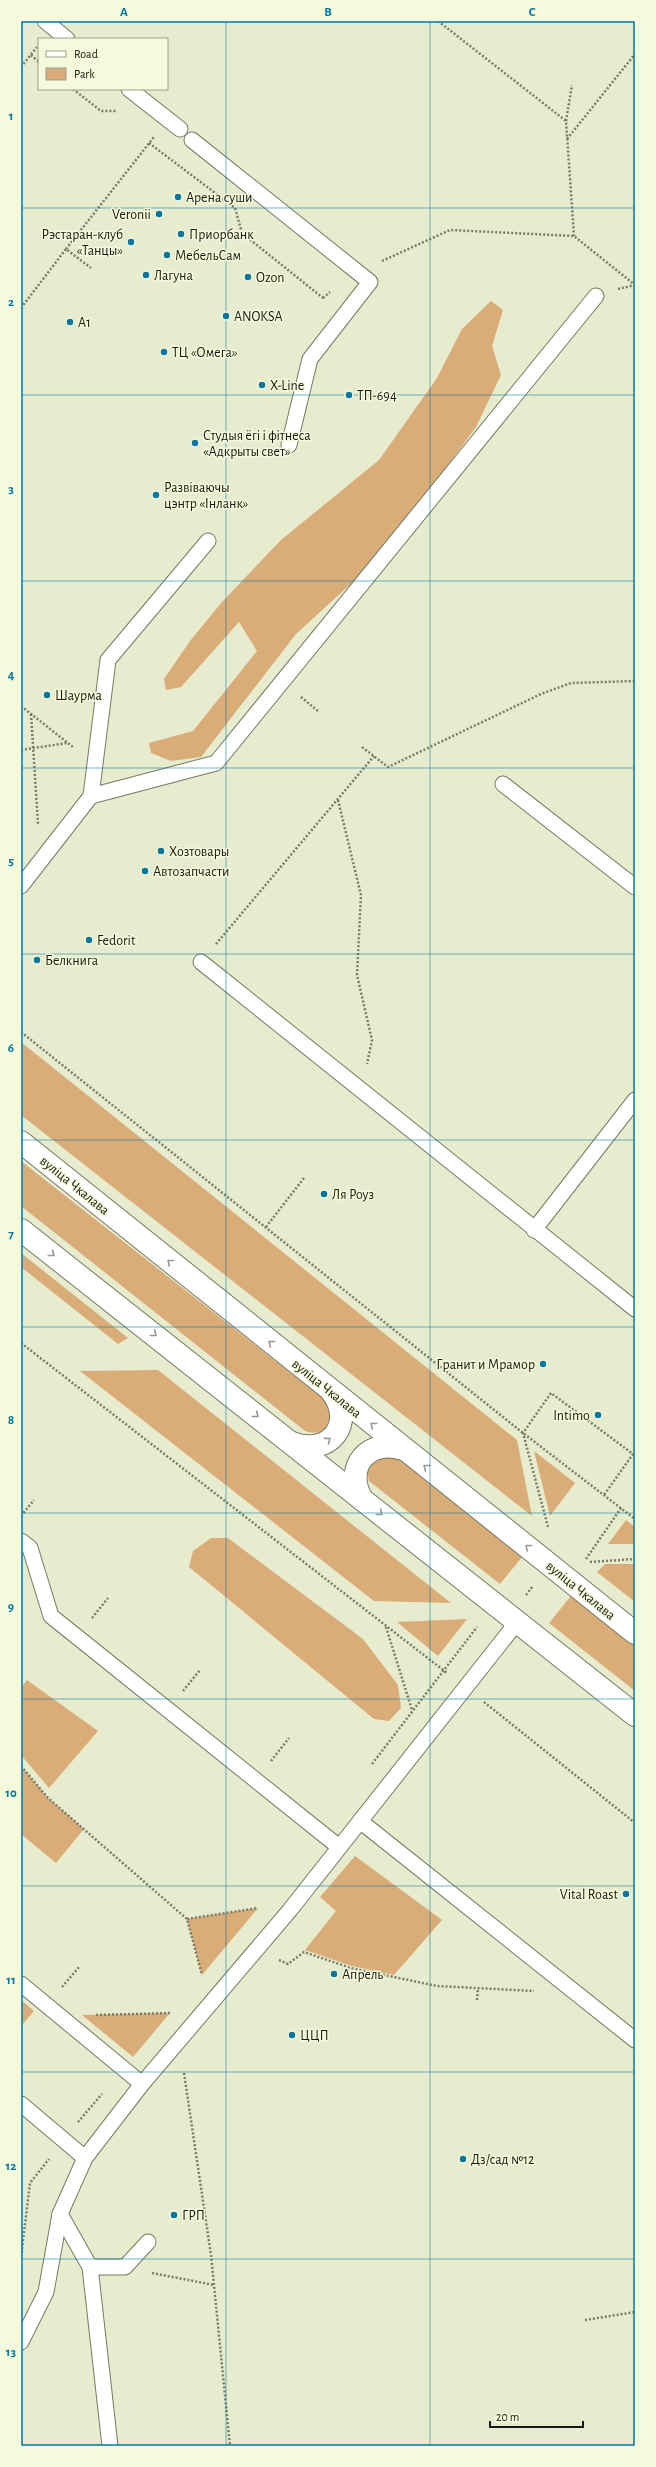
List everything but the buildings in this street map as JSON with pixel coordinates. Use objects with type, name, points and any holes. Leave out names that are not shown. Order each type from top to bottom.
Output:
[{"type":"main road","name":"вуліца Чкалава","points":[[21,1142],[635,1633]]},
{"type":"main road","points":[[21,1230],[518,1621],[635,1715]]},
{"type":"main road","points":[[292,1444],[303,1447],[314,1447],[325,1443],[334,1436],[340,1425],[341,1413],[339,1401],[332,1392]]},
{"type":"main road","points":[[361,1498],[357,1490],[356,1472],[365,1455],[373,1449],[383,1446],[403,1449]]},
{"type":"lane","points":[[45,21],[66,38]]},
{"type":"lane","points":[[131,90],[180,129]]},
{"type":"lane","points":[[192,140],[370,282],[310,358],[289,445]]},
{"type":"lane","points":[[91,796],[216,763],[596,296]]},
{"type":"lane","points":[[21,886],[91,796],[93,764],[108,660],[208,541]]},
{"type":"lane","points":[[502,784],[635,887]]},
{"type":"lane","points":[[200,962],[362,1093],[635,1309]]},
{"type":"lane","points":[[534,1230],[635,1100]]},
{"type":"lane","points":[[21,1541],[30,1548],[51,1616],[339,1847]]},
{"type":"lane","points":[[21,2342],[46,2292],[60,2214],[85,2158],[142,2084],[257,1948],[360,1821],[464,1686],[518,1621]]},
{"type":"lane","points":[[360,1821],[635,2040]]},
{"type":"lane","points":[[21,1984],[142,2084]]},
{"type":"lane","points":[[21,2104],[85,2158]]},
{"type":"lane","points":[[60,2214],[90,2267],[110,2446]]},
{"type":"lane","points":[[90,2267],[125,2267],[148,2242]]},
{"type":"path","points":[[438,21],[566,121]]},
{"type":"path","points":[[21,67],[38,46]]},
{"type":"path","points":[[567,139],[635,54]]},
{"type":"path","points":[[30,55],[38,61]]},
{"type":"path","points":[[572,85],[566,121],[574,236]]},
{"type":"path","points":[[74,90],[101,111],[121,111]]},
{"type":"path","points":[[21,308],[155,136],[149,132]]},
{"type":"path","points":[[149,143],[235,208],[242,233],[344,315]]},
{"type":"path","points":[[322,298],[358,272],[450,230],[574,236],[635,285]]},
{"type":"path","points":[[66,249],[91,268]]},
{"type":"path","points":[[362,747],[388,767],[541,694],[571,683],[635,681]]},
{"type":"path","points":[[21,706],[93,764]]},
{"type":"path","points":[[31,714],[32,748],[41,860]]},
{"type":"path","points":[[21,750],[67,743]]},
{"type":"path","points":[[200,962],[374,756]]},
{"type":"path","points":[[338,800],[361,896],[357,975],[372,1040],[362,1093]]},
{"type":"path","points":[[21,1032],[523,1433],[635,1519]]},
{"type":"path","points":[[266,1227],[304,1178]]},
{"type":"path","points":[[21,1343],[464,1686],[635,1823]]},
{"type":"path","points":[[549,1531],[523,1433],[551,1393],[634,1452],[604,1495]]},
{"type":"path","points":[[21,1516],[34,1500]]},
{"type":"path","points":[[621,1508],[583,1562],[635,1559]]},
{"type":"path","points":[[386,1626],[412,1710]]},
{"type":"path","points":[[371,1765],[442,1669],[477,1627]]},
{"type":"path","points":[[255,1780],[289,1738]]},
{"type":"path","points":[[21,1766],[48,1798],[187,1919],[202,1975]]},
{"type":"path","points":[[255,1913],[262,1904]]},
{"type":"path","points":[[187,1919],[258,1908]]},
{"type":"path","points":[[257,1948],[288,1964],[304,1952],[349,1967],[437,1986],[478,1989],[573,1991]]},
{"type":"path","points":[[61,1988],[80,1966]]},
{"type":"path","points":[[344,1978],[349,1967]]},
{"type":"path","points":[[197,1980],[206,1970]]},
{"type":"path","points":[[477,2000],[478,1989]]},
{"type":"path","points":[[164,2019],[174,2008]]},
{"type":"path","points":[[90,2015],[170,2013]]},
{"type":"path","points":[[179,2040],[214,2285],[230,2446]]},
{"type":"path","points":[[21,2257],[30,2183],[63,2140],[123,2068]]},
{"type":"path","points":[[125,2267],[214,2285]]},
{"type":"path","points":[[585,2320],[635,2312]]},
{"type":"green space","points":[[491,301],[503,310],[492,346],[501,375],[476,427],[379,558],[296,634],[201,757],[171,761],[151,753],[149,743],[193,731],[257,651],[239,622],[181,687],[166,690],[164,679],[190,641],[222,602],[281,540],[379,460],[437,378],[462,329]]},
{"type":"green space","points":[[21,1042],[517,1440],[532,1516],[21,1115]]},
{"type":"green space","points":[[21,1161],[325,1400],[330,1413],[328,1425],[319,1432],[313,1433],[305,1431],[21,1206]]},
{"type":"green space","points":[[21,1253],[128,1338],[118,1344],[21,1267]]},
{"type":"green space","points":[[158,1370],[451,1603],[374,1601],[80,1371]]},
{"type":"green space","points":[[534,1451],[575,1483],[550,1516]]},
{"type":"green space","points":[[393,1453],[523,1556],[500,1584],[369,1481],[367,1469],[372,1460]]},
{"type":"green space","points":[[626,1520],[635,1527],[635,1544],[608,1544]]},
{"type":"green space","points":[[211,1538],[228,1538],[363,1639],[398,1685],[401,1708],[389,1721],[374,1719],[189,1567],[193,1551]]},
{"type":"green space","points":[[605,1564],[635,1564],[635,1602],[597,1572]]},
{"type":"green space","points":[[571,1596],[635,1646],[635,1691],[549,1623]]},
{"type":"green space","points":[[467,1619],[438,1656],[397,1622]]},
{"type":"green space","points":[[27,1680],[98,1731],[49,1788],[21,1755],[21,1688]]},
{"type":"green space","points":[[21,1766],[48,1798],[84,1829],[56,1863],[21,1834]]},
{"type":"green space","points":[[355,1856],[442,1920],[394,1975],[352,1966],[305,1950],[336,1911],[320,1897]]},
{"type":"green space","points":[[258,1908],[202,1975],[187,1919]]},
{"type":"green space","points":[[21,2000],[34,2011],[21,2026]]},
{"type":"green space","points":[[170,2013],[133,2057],[82,2015]]},
{"type":"place","name":"Арена суши","points":[[178,197]]},
{"type":"place","name":"Veronii","points":[[159,214]]},
{"type":"place","name":"Приорбанк","points":[[181,234]]},
{"type":"place","name":"Рэстаран-клуб «Танцы»","points":[[131,242]]},
{"type":"place","name":"МебельСам","points":[[167,255]]},
{"type":"place","name":"Лагуна","points":[[146,275]]},
{"type":"place","name":"Ozon","points":[[248,277]]},
{"type":"place","name":"ANOKSA","points":[[226,316]]},
{"type":"place","name":"A1","points":[[70,322]]},
{"type":"place","name":"ТЦ «Омега»","points":[[164,352]]},
{"type":"place","name":"X-Line","points":[[262,385]]},
{"type":"place","name":"ТП-694","points":[[349,395]]},
{"type":"place","name":"Студыя ёгі і фітнеса «Адкрыты свет»","points":[[195,443]]},
{"type":"place","name":"Развіваючы цэнтр «Інланк»","points":[[156,495]]},
{"type":"place","name":"Шаурма","points":[[47,695]]},
{"type":"place","name":"Хозтовары","points":[[161,851]]},
{"type":"place","name":"Автозапчасти","points":[[145,871]]},
{"type":"place","name":"Fedorit","points":[[89,940]]},
{"type":"place","name":"Белкнига","points":[[37,960]]},
{"type":"place","name":"Ля Роуз","points":[[324,1194]]},
{"type":"place","name":"Гранит и Мрамор","points":[[543,1364]]},
{"type":"place","name":"Intimo","points":[[598,1415]]},
{"type":"place","name":"Vital Roast","points":[[626,1894]]},
{"type":"place","name":"Апрель","points":[[334,1974]]},
{"type":"place","name":"ЦЦП","points":[[292,2035]]},
{"type":"place","name":"Дз/сад №12","points":[[463,2159]]},
{"type":"place","name":"ГРП","points":[[174,2215]]}]
